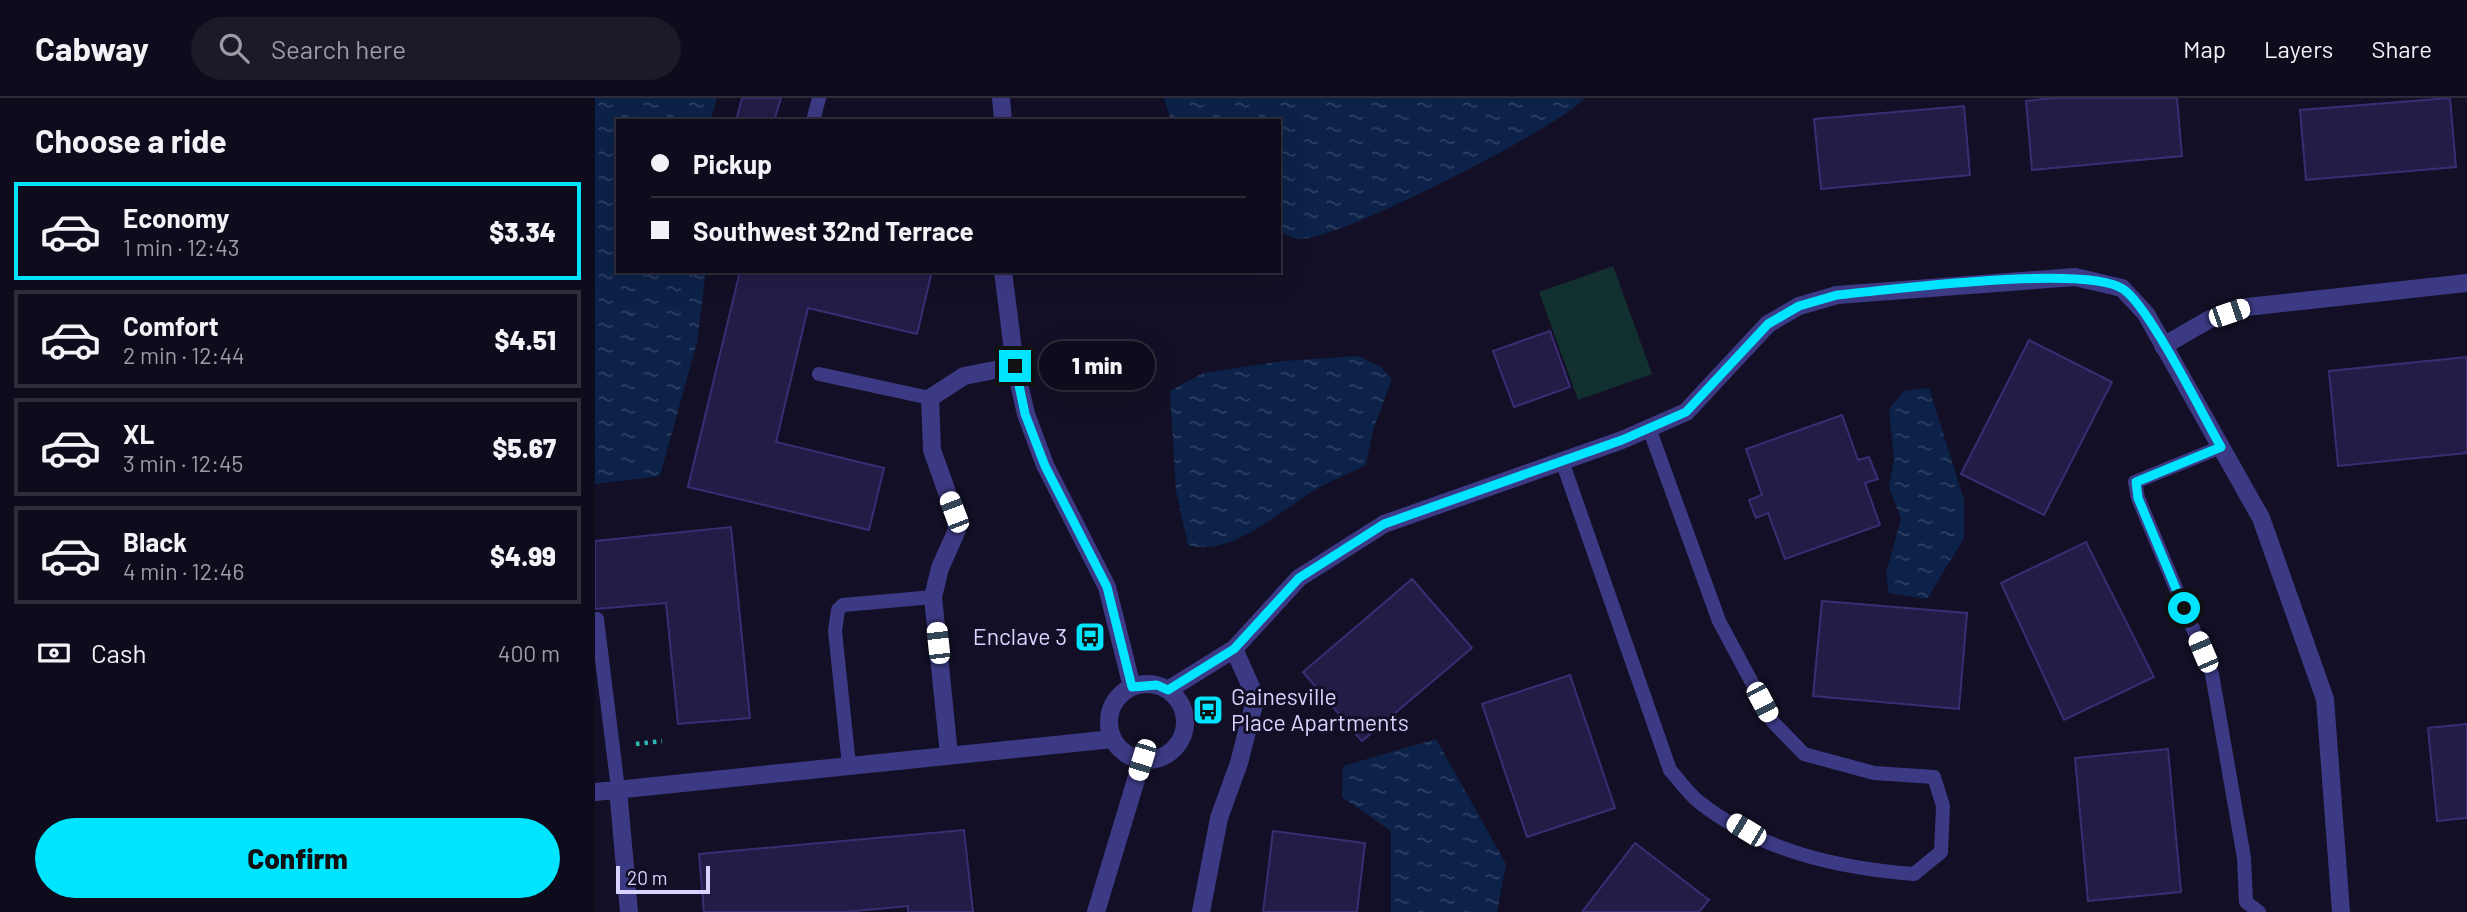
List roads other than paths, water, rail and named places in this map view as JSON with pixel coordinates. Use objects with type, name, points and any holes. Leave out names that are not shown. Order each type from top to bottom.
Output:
[{"type":"street","points":[[1001,98],[1002,119]]},
{"type":"street","points":[[1003,273],[1015,366],[1025,414],[1045,466],[1107,587],[1132,687]]},
{"type":"street","points":[[1168,690],[1234,649],[1299,578],[1384,524],[1562,461],[1686,412],[1768,324],[1799,306],[1837,295],[2075,277],[2122,288],[2145,314],[2261,518],[2325,699],[2341,912]]},
{"type":"street","points":[[2163,346],[2210,319],[2247,307],[2467,283]]},
{"type":"street","points":[[949,755],[933,597],[940,568],[957,530],[932,450],[930,398],[964,376],[1015,366]]},
{"type":"street","points":[[1201,912],[1219,818],[1240,763],[1254,705],[1251,687],[1234,649]]},
{"type":"street","points":[[1157,685],[1168,690],[1184,710],[1184,735],[1167,755],[1142,760],[1120,748],[1109,727],[1114,703],[1132,687],[1157,685]]},
{"type":"street","points":[[595,792],[1113,738]]},
{"type":"street","points":[[1096,912],[1142,760]]},
{"type":"street","points":[[618,789],[629,912]]},
{"type":"lane","points":[[814,119],[819,98]]},
{"type":"lane","points":[[819,374],[930,398]]},
{"type":"lane","points":[[1562,461],[1670,770],[1698,802],[1769,845],[1854,869],[1914,874],[1941,852],[1943,806],[1934,777],[1874,773],[1804,754],[1773,722],[1719,621],[1649,428]]},
{"type":"lane","points":[[2221,447],[2136,482],[2138,498],[2212,674],[2245,858],[2246,902],[2259,912]]},
{"type":"lane","points":[[849,765],[835,631],[838,610],[843,605],[933,597]]},
{"type":"lane","points":[[597,618],[618,789]]},
{"type":"water","points":[[595,98],[717,98],[711,119],[616,119],[616,273],[706,273],[697,342],[660,476],[595,484]]},
{"type":"water","points":[[1164,98],[1585,98],[1536,132],[1447,180],[1356,222],[1321,235],[1299,239],[1281,233],[1281,119],[1170,119]]},
{"type":"water","points":[[1358,356],[1381,367],[1392,379],[1373,430],[1366,465],[1319,487],[1237,539],[1221,545],[1188,545],[1176,491],[1170,391],[1203,373],[1284,361]]},
{"type":"water","points":[[1929,388],[1964,500],[1964,538],[1927,599],[1889,593],[1886,573],[1901,519],[1889,487],[1894,459],[1889,409],[1904,391]]},
{"type":"water","points":[[1436,739],[1506,864],[1497,912],[1391,912],[1391,831],[1342,797],[1343,766]]},
{"type":"place","name":"Enclave 3","points":[[1090,637]]},
{"type":"place","name":"Gainesville Place Apartments","points":[[1208,710]]}]
